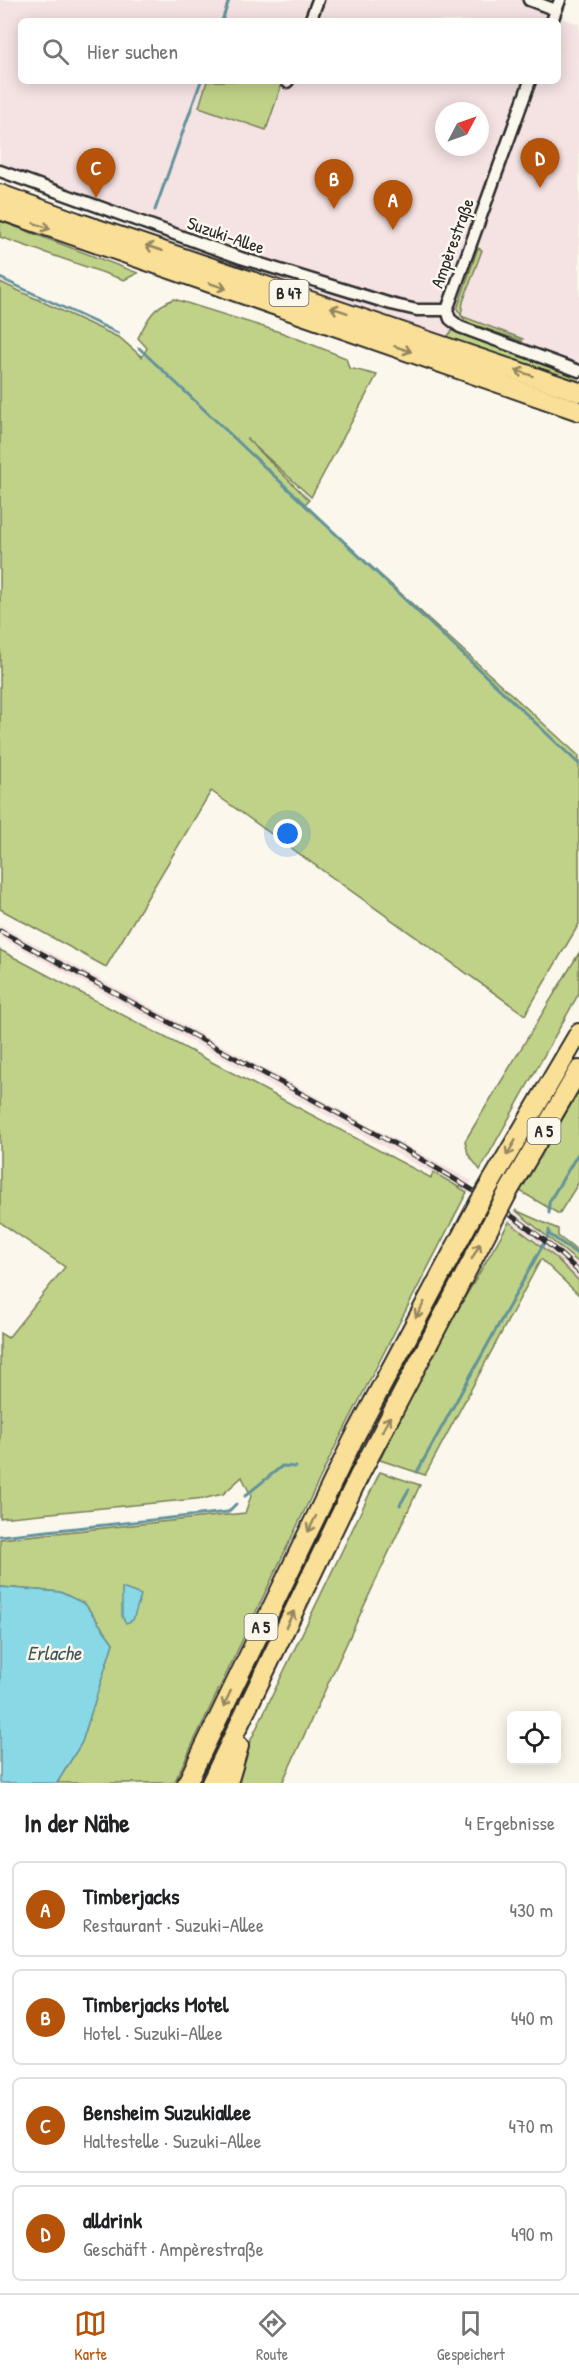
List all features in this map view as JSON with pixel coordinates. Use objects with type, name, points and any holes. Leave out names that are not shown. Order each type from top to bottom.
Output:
[{"type":"highway","name":"B 47","points":[[0,194],[579,392]]},
{"type":"highway","name":"B 47","points":[[0,210],[579,411]]},
{"type":"highway","name":"A 5","points":[[187,1783],[353,1440],[479,1203],[579,1033]]},
{"type":"highway","name":"A 5","points":[[211,1783],[359,1476],[508,1192],[579,1070]]},
{"type":"highway","points":[[228,1783],[235,1756],[257,1705],[255,1691]]},
{"type":"street","points":[[311,18],[318,0]]},
{"type":"street","points":[[529,0],[558,5]]},
{"type":"street","name":"Ampèrestraße","points":[[529,84],[447,309],[450,319],[460,327],[579,371]]},
{"type":"street","name":"Suzuki-Allee","points":[[0,171],[241,258],[391,304],[417,310],[447,309]]},
{"type":"shaded area","points":[[0,0],[549,0],[544,12],[579,24],[579,386],[440,338],[0,176]]},
{"type":"shaded area","points":[[0,925],[472,1181],[467,1192],[0,937]]},
{"type":"shaded area","points":[[515,1210],[579,1263],[579,1281],[555,1257],[509,1222]]},
{"type":"green space","points":[[206,84],[282,84],[266,130],[199,107]]},
{"type":"green space","points":[[0,221],[138,273],[124,280],[0,237]]},
{"type":"green space","points":[[478,248],[482,250],[463,302],[461,315],[457,309]]},
{"type":"green space","points":[[0,282],[120,338],[142,357],[147,348],[138,338],[145,325],[156,310],[174,299],[283,333],[346,358],[349,368],[377,375],[311,497],[246,438],[309,500],[304,505],[579,756],[579,924],[525,1015],[211,791],[106,967],[0,909]]},
{"type":"green space","points":[[462,316],[523,339],[522,341],[466,322]]},
{"type":"green space","points":[[452,331],[579,377],[579,386],[446,338]]},
{"type":"green space","points":[[0,950],[431,1178],[433,1172],[467,1192],[332,1453],[174,1783],[57,1783],[82,1742],[113,1643],[85,1604],[60,1592],[0,1587],[0,1539],[245,1513],[251,1496],[242,1477],[223,1494],[206,1498],[0,1518],[0,1333],[8,1338],[65,1267],[0,1222]]},
{"type":"green space","points":[[579,953],[579,993],[480,1170],[468,1154],[465,1141]]},
{"type":"green space","points":[[579,1091],[579,1182],[559,1214],[520,1191]]},
{"type":"green space","points":[[515,1210],[558,1229],[558,1236],[579,1252],[579,1263]]},
{"type":"green space","points":[[509,1222],[555,1257],[579,1281],[579,1295],[541,1259],[425,1475],[380,1460],[428,1361]]},
{"type":"green space","points":[[380,1472],[420,1485],[282,1783],[236,1783],[245,1752]]},
{"type":"water","name":"Erlache","points":[[0,1587],[60,1592],[85,1604],[113,1643],[82,1742],[57,1783],[0,1783]]},
{"type":"water","points":[[122,1588],[141,1595],[133,1620],[126,1623],[122,1616]]},
{"type":"waterway","points":[[223,18],[229,0]]},
{"type":"waterway","points":[[155,210],[200,84]]},
{"type":"waterway","points":[[0,278],[118,333]]},
{"type":"waterway","points":[[139,348],[579,764]]},
{"type":"waterway","points":[[549,1213],[549,1202],[579,1152]]},
{"type":"waterway","points":[[549,1230],[549,1234],[579,1255]]},
{"type":"waterway","points":[[417,1472],[549,1234]]},
{"type":"waterway","points":[[245,1496],[282,1466],[296,1467]]},
{"type":"waterway","points":[[400,1505],[409,1489]]},
{"type":"waterway","points":[[0,1536],[228,1512],[236,1504]]},
{"type":"railway","points":[[0,931],[404,1149],[518,1220],[579,1272]]},
{"type":"place","name":"alldrink","points":[[540,188]]},
{"type":"place","name":"Bensheim Suzukiallee","points":[[96,198]]},
{"type":"place","name":"Timberjacks Motel","points":[[334,209]]},
{"type":"place","name":"Timberjacks","points":[[393,230]]}]
